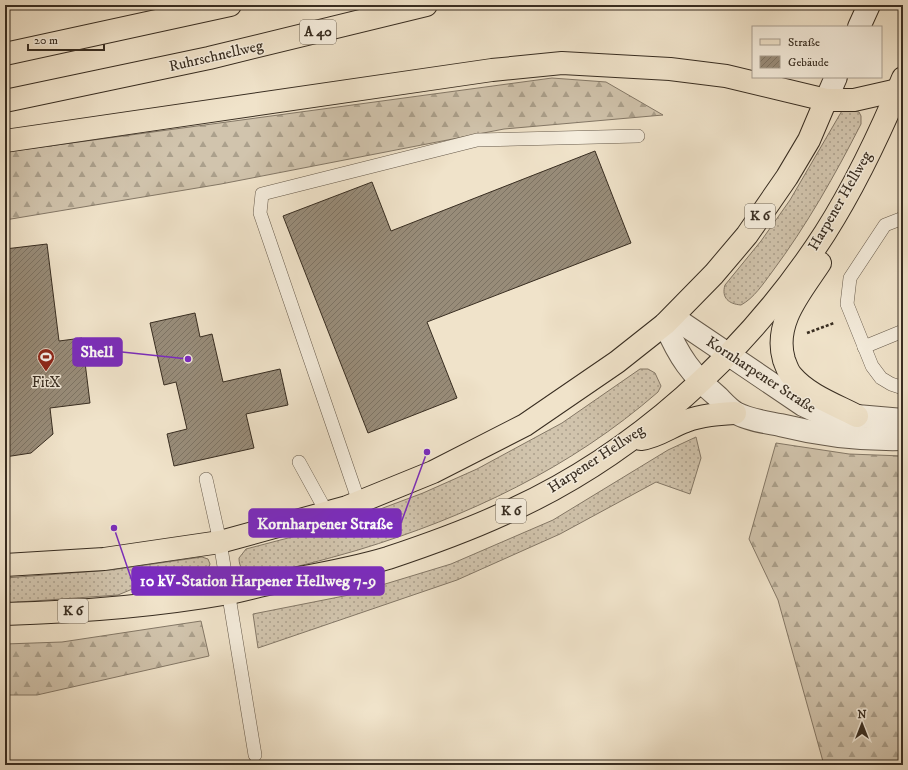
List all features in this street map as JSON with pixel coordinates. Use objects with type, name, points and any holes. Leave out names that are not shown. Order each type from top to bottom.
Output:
[{"type":"main road","points":[[5,54],[230,5]]},
{"type":"main road","name":"Ruhrschnellweg","points":[[5,101],[209,58],[426,5]]},
{"type":"main road","points":[[5,141],[492,70],[562,64],[670,69],[719,76],[826,100],[854,100],[900,84]]},
{"type":"main road","name":"Harpener Hellweg","points":[[5,614],[72,612],[141,605],[228,593],[331,572],[378,560],[458,533],[506,514],[563,484],[628,441],[701,382],[728,356],[768,311],[824,233],[860,171],[900,84]]},
{"type":"main road","name":"K 6","points":[[5,565],[104,559],[220,542],[327,513],[359,502],[433,472],[525,425],[617,362],[669,321],[714,274],[747,235],[787,177],[802,152],[826,100]]},
{"type":"main road","points":[[824,233],[826,252],[787,313],[782,336],[782,353],[791,376],[824,399],[857,416]]},
{"type":"main road","points":[[628,441],[653,438],[675,426],[708,415],[735,413]]},
{"type":"street","points":[[859,26],[869,5]]},
{"type":"street","name":"K 6","points":[[826,100],[836,78]]},
{"type":"street","name":"Kornharpener Straße","points":[[669,321],[728,356],[803,405],[814,410],[838,418],[857,416],[903,420]]},
{"type":"street","name":"Kornharpener Straße","points":[[669,321],[674,346],[687,367],[735,413],[762,422],[807,432],[849,437],[903,439]]},
{"type":"lane","points":[[359,502],[260,214],[262,194],[477,140],[638,136]]},
{"type":"lane","points":[[903,218],[885,225],[850,278],[847,304],[872,366],[881,378],[900,387],[903,385]]},
{"type":"lane","points":[[864,347],[903,331]]},
{"type":"lane","points":[[299,462],[327,513]]},
{"type":"lane","points":[[206,479],[220,542],[255,755]]},
{"type":"path","points":[[782,336],[797,337],[852,316]]},
{"type":"green space","points":[[552,78],[606,82],[663,115],[504,129],[221,184],[5,220],[5,152]]},
{"type":"green space","points":[[843,109],[859,112],[861,116],[861,124],[820,200],[785,254],[758,290],[750,299],[741,305],[730,302],[725,297],[725,285],[761,241],[790,200]]},
{"type":"green space","points":[[640,369],[648,369],[655,373],[661,386],[658,392],[625,419],[554,467],[478,506],[399,537],[292,568],[252,575],[244,571],[241,567],[239,558],[246,549],[311,532],[367,514],[423,493],[477,469],[562,423]]},
{"type":"green space","points":[[696,437],[701,458],[690,494],[656,482],[560,534],[457,580],[258,648],[253,614],[349,595],[451,564],[553,520],[668,450]]},
{"type":"green space","points":[[776,443],[849,454],[903,456],[903,765],[824,765],[778,600],[749,539]]},
{"type":"green space","points":[[202,557],[208,559],[210,564],[208,569],[204,571],[159,578],[118,595],[5,603],[5,578],[111,570]]},
{"type":"green space","points":[[201,621],[209,656],[37,695],[5,695],[5,644],[62,642]]},
{"type":"building","points":[[595,151],[631,243],[427,322],[457,398],[368,433],[283,216],[372,182],[391,231]]},
{"type":"building","name":"FitX","points":[[47,244],[59,341],[82,338],[90,403],[50,408],[53,434],[31,453],[5,457],[5,249]]},
{"type":"building","points":[[195,313],[200,337],[212,334],[223,382],[280,369],[288,405],[246,414],[254,448],[174,466],[167,434],[187,429],[176,382],[164,385],[150,323]]},
{"type":"place","name":"Shell","points":[[188,359]]},
{"type":"place","name":"FitX","points":[[46,372]]},
{"type":"place","name":"Kornharpener Straße","points":[[427,452]]},
{"type":"place","name":"10 kV-Station Harpener Hellweg 7-9","points":[[114,528]]}]
